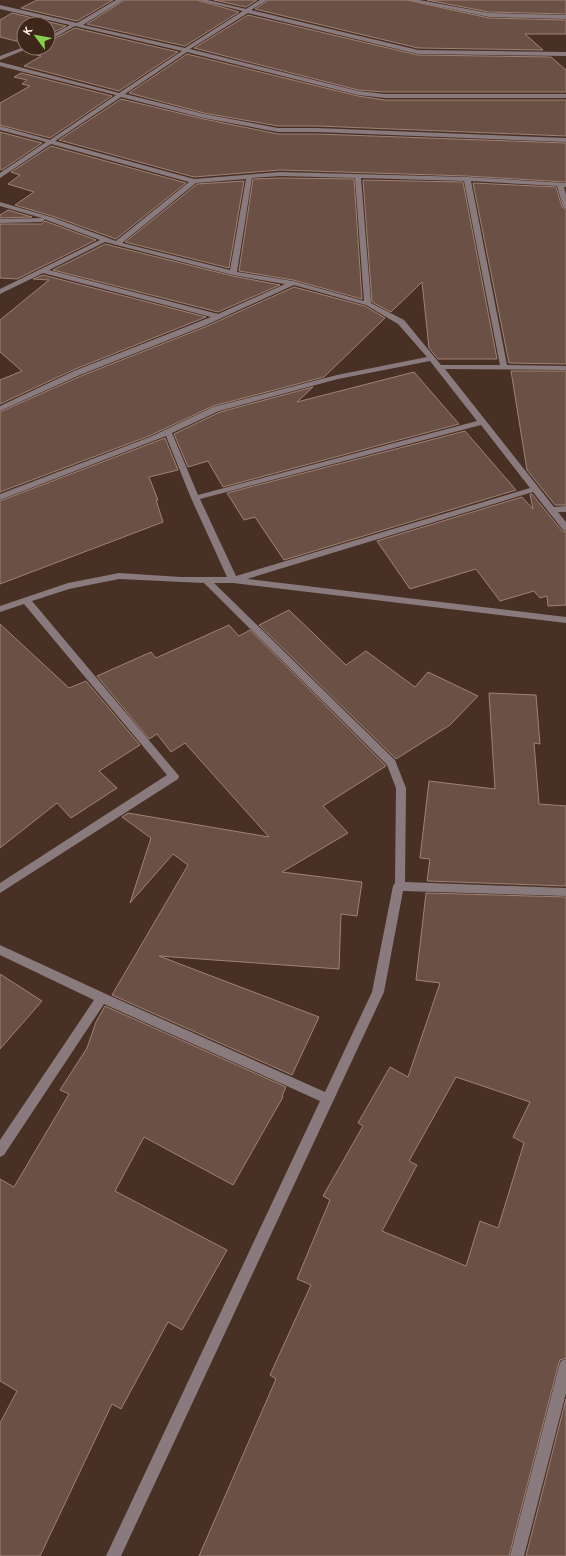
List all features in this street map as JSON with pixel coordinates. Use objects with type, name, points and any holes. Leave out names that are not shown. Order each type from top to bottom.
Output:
[{"type":"street","points":[[56,35],[120,0]]},
{"type":"street","points":[[201,0],[418,52],[566,54]]},
{"type":"street","points":[[0,176],[186,50],[264,0]]},
{"type":"street","points":[[411,0],[489,15],[566,16]]},
{"type":"street","points":[[0,7],[77,24],[358,92],[385,96],[566,96]]},
{"type":"street","points":[[0,58],[16,52]]},
{"type":"street","points":[[0,64],[123,94],[204,116],[278,130],[317,130],[566,140]]},
{"type":"street","points":[[0,128],[194,180],[280,174],[467,180],[563,185],[566,207]]},
{"type":"street","points":[[358,176],[368,304]]},
{"type":"street","points":[[233,273],[249,177]]},
{"type":"street","points":[[118,244],[194,180]]},
{"type":"street","points":[[467,180],[504,367]]},
{"type":"street","points":[[0,204],[52,219],[104,240],[118,244],[233,273],[293,283],[368,304],[401,322],[432,358],[566,528]]},
{"type":"street","points":[[0,221],[52,219]]},
{"type":"street","points":[[0,292],[104,240]]},
{"type":"street","points":[[44,271],[217,316]]},
{"type":"street","points":[[0,283],[19,283]]},
{"type":"street","points":[[0,409],[77,373],[201,324],[293,283]]},
{"type":"street","points":[[0,497],[168,432],[216,409],[337,377],[432,358]]},
{"type":"street","points":[[439,367],[566,368]]},
{"type":"street","points":[[195,498],[482,422]]},
{"type":"street","points":[[168,432],[195,498],[233,580]]},
{"type":"street","points":[[233,580],[535,489]]},
{"type":"street","points":[[552,510],[566,509]]},
{"type":"street","points":[[0,609],[68,586],[119,576],[233,580],[566,620]]},
{"type":"street","points":[[113,1556],[378,992],[400,886],[401,788],[391,763],[206,580]]},
{"type":"street","points":[[0,889],[174,776],[26,600]]},
{"type":"street","points":[[400,886],[566,892]]},
{"type":"street","points":[[0,950],[102,998],[328,1099]]},
{"type":"street","points":[[0,1151],[102,998]]},
{"type":"street","points":[[517,1556],[566,1366]]},
{"type":"building","points":[[37,0],[113,0],[77,21],[21,8]]},
{"type":"building","points":[[124,0],[197,0],[239,12],[185,46],[87,24]]},
{"type":"building","points":[[214,0],[257,0],[246,7]]},
{"type":"building","points":[[268,0],[407,0],[489,18],[566,20],[566,34],[525,34],[543,50],[418,48],[255,9]]},
{"type":"building","points":[[427,0],[566,0],[566,14],[489,12]]},
{"type":"building","points":[[12,13],[24,16],[16,16],[16,41],[0,37],[0,20]]},
{"type":"building","points":[[248,15],[418,55],[551,57],[566,70],[566,92],[385,92],[358,90],[194,48]]},
{"type":"building","points":[[56,24],[66,26],[56,31]]},
{"type":"building","points":[[75,28],[178,52],[119,91],[24,66],[41,56],[56,56],[56,38]]},
{"type":"building","points":[[187,54],[358,96],[385,100],[566,100],[566,136],[317,126],[278,126],[204,113],[129,93]]},
{"type":"building","points":[[21,73],[112,96],[50,138],[0,125],[0,103],[30,86],[22,84],[27,80],[14,77]]},
{"type":"building","points":[[121,99],[204,119],[278,134],[317,134],[566,143],[566,182],[467,176],[280,170],[194,177],[59,140]]},
{"type":"building","points":[[0,132],[42,143],[2,170],[0,169]]},
{"type":"building","points":[[51,146],[186,183],[116,239],[55,217],[15,205],[34,192],[8,184],[20,175],[11,172]]},
{"type":"building","points":[[253,179],[354,179],[362,299],[293,280],[239,271]]},
{"type":"building","points":[[363,180],[463,182],[497,359],[438,359],[429,348],[422,282],[391,312],[372,302]]},
{"type":"building","points":[[244,181],[229,268],[125,242],[197,184]]},
{"type":"building","points":[[473,183],[556,187],[562,207],[566,210],[566,364],[509,363]]},
{"type":"building","points":[[8,210],[32,217],[0,218],[0,215]]},
{"type":"building","points":[[45,221],[96,240],[17,279],[0,278],[0,224],[42,224]]},
{"type":"building","points":[[105,244],[233,276],[280,285],[218,312],[53,270]]},
{"type":"building","points":[[43,275],[206,317],[73,370],[0,404],[0,380],[22,371],[0,352],[0,320],[49,280],[33,279]]},
{"type":"building","points":[[294,287],[365,306],[385,318],[324,377],[213,406],[149,436],[0,492],[0,412],[81,376],[205,327]]},
{"type":"building","points":[[511,371],[566,371],[566,505],[555,505],[527,470]]},
{"type":"building","points":[[414,372],[459,424],[223,487],[208,461],[188,467],[174,434],[220,412],[313,387],[297,402]]},
{"type":"building","points":[[465,431],[516,490],[284,560],[255,517],[244,520],[227,493]]},
{"type":"building","points":[[165,438],[178,470],[149,477],[158,500],[156,500],[163,522],[0,584],[0,501]]},
{"type":"building","points":[[530,494],[532,494],[562,531],[566,532],[566,605],[548,606],[547,596],[540,598],[534,591],[500,601],[476,569],[410,589],[377,541],[522,497],[533,509]]},
{"type":"building","points":[[289,610],[346,665],[366,651],[415,687],[428,672],[478,696],[450,725],[396,759],[259,625]]},
{"type":"building","points":[[0,624],[69,688],[86,681],[140,745],[99,771],[117,788],[71,818],[57,803],[0,848]]},
{"type":"building","points":[[229,625],[239,636],[250,630],[386,766],[323,806],[348,833],[282,872],[362,882],[357,916],[341,914],[339,969],[159,956],[319,1017],[292,1075],[112,995],[188,865],[173,854],[130,903],[151,838],[122,817],[128,813],[269,837],[185,743],[171,752],[157,734],[149,739],[97,676],[151,652],[156,658]]},
{"type":"building","points":[[489,693],[536,695],[540,744],[534,743],[539,804],[566,806],[566,886],[427,881],[430,859],[420,858],[429,781],[495,789]]},
{"type":"building","points":[[426,893],[566,897],[566,1358],[560,1360],[558,1366],[509,1556],[199,1556],[276,1379],[270,1375],[311,1285],[297,1279],[330,1200],[323,1196],[363,1126],[358,1123],[390,1067],[408,1077],[440,983],[416,980]],"holes":[[[456,1077],[530,1102],[513,1137],[524,1143],[498,1228],[480,1221],[466,1266],[382,1231],[417,1165],[409,1161]]]},
{"type":"building","points":[[0,974],[42,1001],[0,1049]]},
{"type":"building","points":[[105,1006],[286,1087],[282,1096],[283,1097],[233,1185],[144,1137],[115,1191],[227,1250],[182,1330],[168,1322],[121,1409],[112,1404],[40,1556],[0,1556],[0,1423],[17,1391],[0,1381],[0,1179],[14,1187],[69,1094],[60,1090],[87,1048],[96,1022]]},
{"type":"building","points":[[566,1399],[566,1556],[526,1556]]}]
